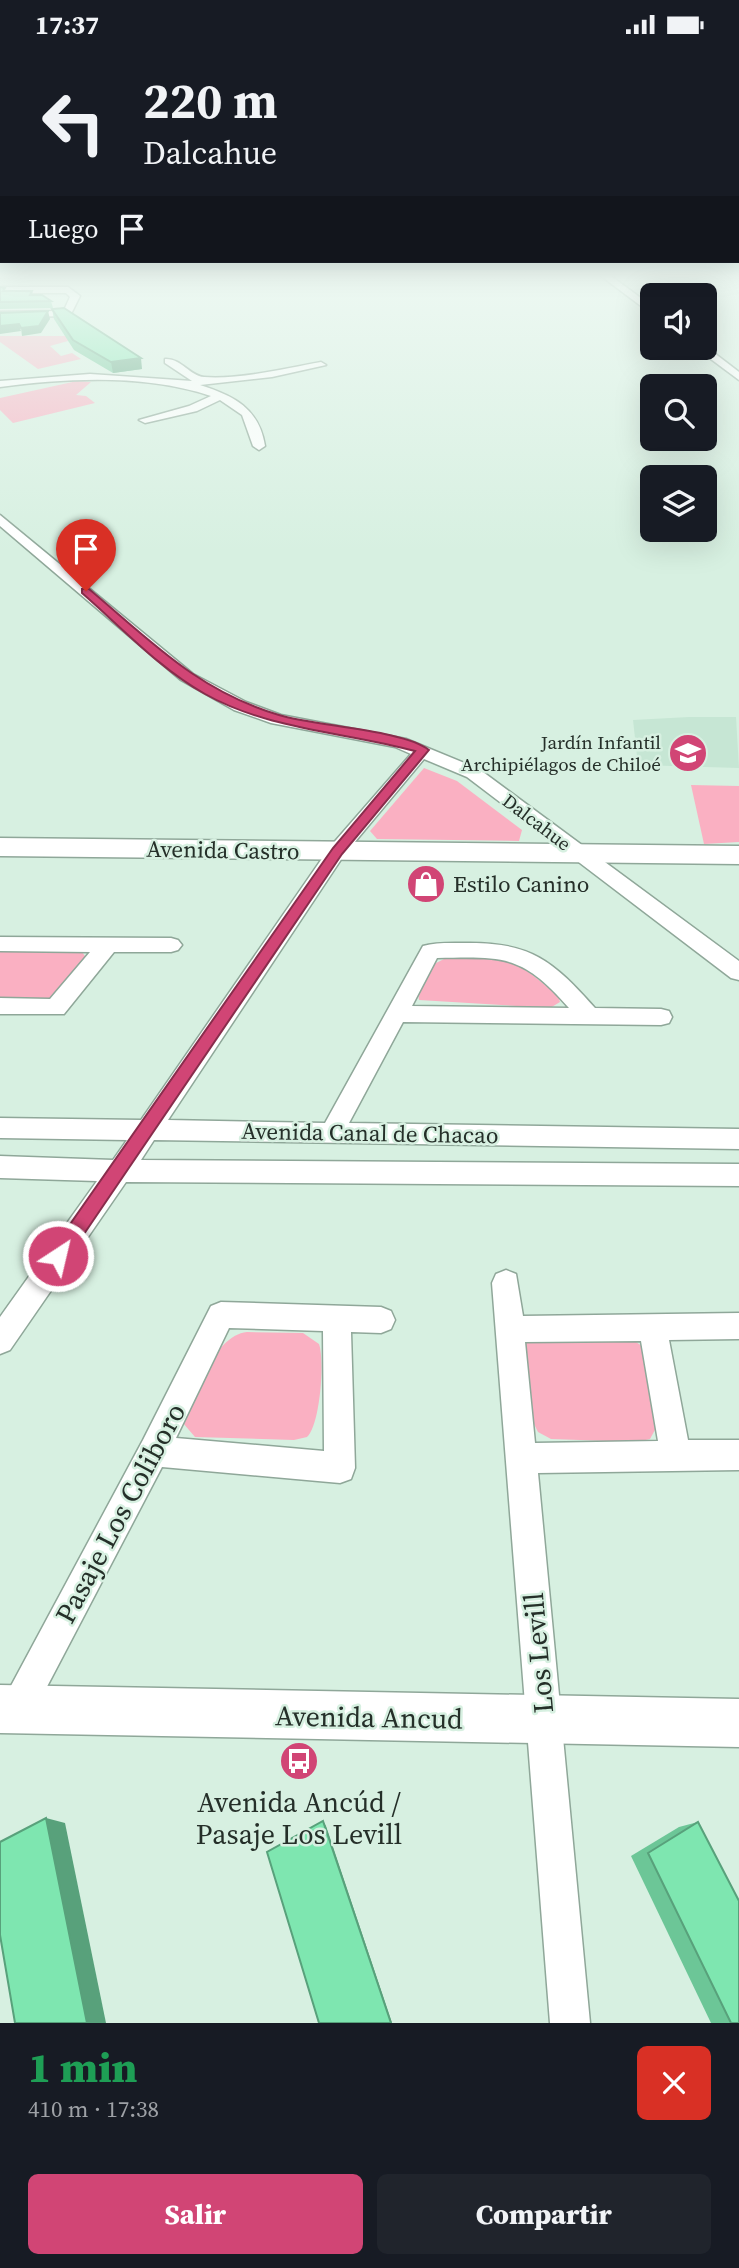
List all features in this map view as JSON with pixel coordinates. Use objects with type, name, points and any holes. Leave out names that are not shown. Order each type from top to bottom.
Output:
[{"type":"street","points":[[180,368],[200,381]]},
{"type":"street","points":[[187,387],[200,381],[261,376],[304,368]]},
{"type":"street","points":[[0,384],[85,377],[141,380],[187,387],[219,396],[247,414],[254,424],[259,446]]},
{"type":"street","points":[[145,420],[182,412],[219,396]]},
{"type":"street","name":"Dalcahue","points":[[0,519],[187,677],[211,693],[277,719],[380,738],[423,750],[473,773],[739,972]]},
{"type":"street","points":[[0,1340],[148,1130],[337,851],[423,750]]},
{"type":"street","name":"Avenida Castro","points":[[0,847],[739,855]]},
{"type":"street","points":[[0,944],[171,945]]},
{"type":"street","points":[[0,1006],[56,1008],[108,945]]},
{"type":"street","points":[[332,1132],[430,951],[505,949],[532,958],[543,966],[589,1016]]},
{"type":"street","points":[[397,1014],[661,1017]]},
{"type":"street","name":"Avenida Canal de Chacao","points":[[0,1128],[739,1139]]},
{"type":"street","name":"Avenida Canal de Chacao","points":[[0,1167],[117,1171],[739,1175]]},
{"type":"street","name":"Los Levill","points":[[506,1283],[570,2023]]},
{"type":"street","name":"Pasaje Los Coliboro","points":[[8,1709],[155,1451],[221,1315],[337,1319]]},
{"type":"street","points":[[155,1451],[340,1468],[337,1319],[380,1320]]},
{"type":"street","points":[[652,1326],[676,1456]]},
{"type":"street","points":[[510,1329],[739,1326]]},
{"type":"street","points":[[521,1458],[739,1455]]},
{"type":"street","name":"Avenida Ancud","points":[[8,1709],[739,1723]]},
{"type":"shaded area","points":[[77,381],[91,382],[76,395],[86,396],[95,403],[13,423],[0,410],[0,398]]},
{"type":"shaded area","name":"Jardín Infantil Archipiélagos de Chiloé","points":[[736,717],[739,768],[638,765],[633,720]]},
{"type":"shaded area","points":[[424,768],[457,781],[522,830],[519,841],[377,839],[370,831]]},
{"type":"shaded area","points":[[691,785],[739,786],[739,842],[704,844]]},
{"type":"shaded area","points":[[0,950],[82,952],[87,959],[51,999],[0,999]]},
{"type":"shaded area","points":[[448,957],[498,959],[519,966],[558,996],[560,1002],[550,1008],[419,1000],[418,993],[434,964]]},
{"type":"shaded area","points":[[247,1332],[303,1333],[319,1344],[320,1392],[315,1420],[307,1437],[294,1440],[195,1437],[183,1423],[207,1368],[216,1355],[235,1336]]},
{"type":"shaded area","points":[[630,1338],[642,1346],[656,1428],[650,1439],[637,1442],[551,1439],[538,1432],[531,1418],[525,1345],[528,1340]]},
{"type":"building","points":[[46,1818],[87,2023],[15,2023],[0,1935],[0,1842]]},
{"type":"building","points":[[323,1821],[391,2023],[319,2023],[267,1852]]},
{"type":"building","points":[[698,1822],[739,1901],[739,2023],[731,2023],[648,1853]]},
{"type":"place","name":"Jardín Infantil Archipiélagos de Chiloé","points":[[688,753]]},
{"type":"place","name":"Estilo Canino","points":[[426,884]]},
{"type":"place","name":"Avenida Ancúd / Pasaje Los Levill","points":[[299,1761]]},
{"type":"route","points":[[58,1256],[148,1130],[337,851],[423,750],[380,738],[277,719],[211,693],[187,677],[86,591]]}]
